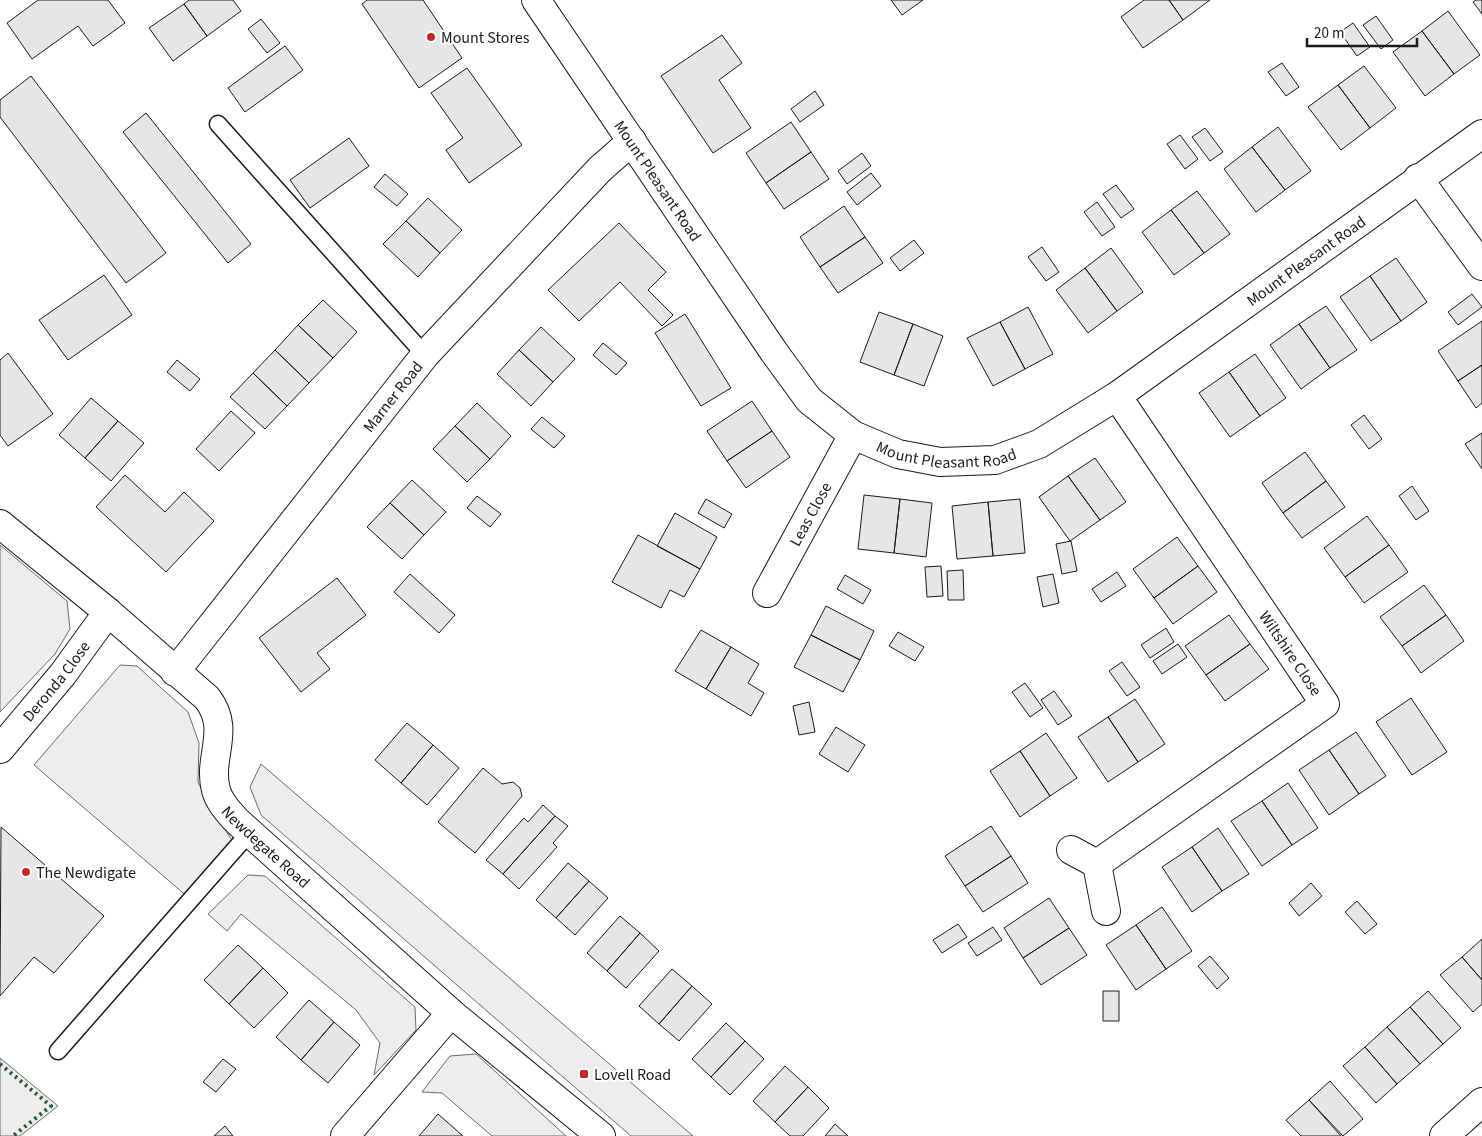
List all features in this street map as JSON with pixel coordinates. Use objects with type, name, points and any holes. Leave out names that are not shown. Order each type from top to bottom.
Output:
[{"type":"street","name":"Mount Pleasant Road","points":[[536,0],[774,352],[809,400],[853,435],[898,454],[940,462],[995,460],[1039,444],[1117,396],[1418,178],[1482,134]]},
{"type":"street","name":"Marner Road","points":[[175,672],[425,355],[600,169],[632,141]]},
{"type":"street","points":[[1418,178],[1482,266]]},
{"type":"street","name":"Wiltshire Close","points":[[1097,864],[1325,704],[1117,396]]},
{"type":"street","name":"Leas Close","points":[[767,593],[853,435]]},
{"type":"street","name":"Newdegate Road","points":[[0,524],[108,612],[213,706],[219,725],[214,780],[216,792],[230,813],[451,1013],[601,1136]]},
{"type":"street","name":"Deronda Close","points":[[0,749],[63,674],[108,612]]},
{"type":"street","points":[[1071,850],[1097,864],[1106,911]]},
{"type":"street","points":[[345,1136],[451,1013]]},
{"type":"street","points":[[1444,1136],[1482,1102]]},
{"type":"lane","points":[[218,124],[425,355]]},
{"type":"lane","points":[[58,1051],[250,832]]},
{"type":"shaded area","points":[[0,545],[67,601],[70,629],[55,654],[0,712]]},
{"type":"shaded area","points":[[120,665],[137,666],[188,712],[199,743],[198,782],[210,808],[232,840],[189,898],[34,765]]},
{"type":"shaded area","points":[[261,764],[693,1136],[631,1136],[261,815],[250,787]]},
{"type":"shaded area","points":[[248,875],[265,876],[415,1007],[416,1030],[374,1075],[380,1043],[356,1010],[241,914],[227,931],[208,914]]},
{"type":"shaded area","points":[[476,1054],[566,1136],[492,1136],[442,1093],[422,1092],[450,1056]]},
{"type":"shaded area","points":[[0,1058],[58,1106],[20,1136],[0,1136]]},
{"type":"building","points":[[38,0],[108,0],[125,23],[93,46],[78,26],[32,59],[7,23]]},
{"type":"building","points":[[189,0],[233,0],[241,11],[207,36],[184,4]]},
{"type":"building","points":[[367,0],[423,0],[462,58],[419,88],[362,4]]},
{"type":"building","points":[[891,0],[923,0],[902,15]]},
{"type":"building","points":[[1144,0],[1169,0],[1183,20],[1143,48],[1121,17]]},
{"type":"building","points":[[1169,0],[1210,0],[1183,20]]},
{"type":"building","points":[[1482,0],[1482,14],[1473,2]]},
{"type":"building","points":[[184,4],[207,36],[173,61],[149,28]]},
{"type":"building","points":[[1448,11],[1480,55],[1454,74],[1422,31]]},
{"type":"building","points":[[1376,16],[1393,40],[1381,49],[1363,25]]},
{"type":"building","points":[[261,19],[280,43],[267,53],[248,29]]},
{"type":"building","points":[[1353,23],[1370,47],[1357,56],[1340,32]]},
{"type":"building","points":[[1422,31],[1454,74],[1425,96],[1393,52]]},
{"type":"building","points":[[722,35],[742,63],[719,80],[751,128],[713,153],[661,76]]},
{"type":"building","points":[[285,46],[303,70],[245,112],[228,88]]},
{"type":"building","points":[[1282,63],[1299,87],[1286,96],[1268,72]]},
{"type":"building","points":[[1364,66],[1396,108],[1370,128],[1338,85]]},
{"type":"building","points":[[467,68],[522,145],[469,183],[446,150],[463,138],[431,93]]},
{"type":"building","points":[[31,76],[166,253],[126,283],[0,117],[0,100]]},
{"type":"building","points":[[1338,85],[1370,128],[1341,150],[1308,107]]},
{"type":"building","points":[[815,91],[824,105],[800,122],[791,109]]},
{"type":"building","points":[[146,113],[251,244],[228,263],[123,132]]},
{"type":"building","points":[[791,122],[811,152],[766,183],[746,153]]},
{"type":"building","points":[[1278,127],[1311,171],[1285,190],[1252,147]]},
{"type":"building","points":[[1205,128],[1223,152],[1210,161],[1192,137]]},
{"type":"building","points":[[1180,135],[1198,159],[1185,169],[1167,144]]},
{"type":"building","points":[[349,138],[369,166],[310,208],[290,180]]},
{"type":"building","points":[[1252,147],[1285,190],[1256,212],[1224,169]]},
{"type":"building","points":[[811,152],[829,179],[784,209],[766,183]]},
{"type":"building","points":[[862,153],[871,166],[847,184],[838,171]]},
{"type":"building","points":[[871,173],[881,186],[857,205],[847,192]]},
{"type":"building","points":[[385,174],[408,194],[397,206],[374,187]]},
{"type":"building","points":[[1116,185],[1134,209],[1121,218],[1103,194]]},
{"type":"building","points":[[1197,191],[1230,234],[1204,253],[1171,210]]},
{"type":"building","points":[[428,198],[462,230],[440,253],[406,221]]},
{"type":"building","points":[[1097,202],[1115,227],[1102,236],[1084,212]]},
{"type":"building","points":[[844,206],[865,237],[820,267],[800,237]]},
{"type":"building","points":[[1171,210],[1204,253],[1174,275],[1142,232]]},
{"type":"building","points":[[406,221],[440,253],[418,277],[383,244]]},
{"type":"building","points":[[619,223],[666,272],[648,290],[673,315],[662,326],[620,282],[579,321],[548,290]]},
{"type":"building","points":[[865,237],[883,263],[838,293],[820,267]]},
{"type":"building","points":[[914,240],[924,253],[900,271],[890,258]]},
{"type":"building","points":[[1042,247],[1059,272],[1046,281],[1028,257]]},
{"type":"building","points":[[1111,248],[1143,292],[1117,311],[1085,268]]},
{"type":"building","points":[[1396,258],[1427,302],[1401,321],[1370,276]]},
{"type":"building","points":[[1085,268],[1117,311],[1088,333],[1056,290]]},
{"type":"building","points":[[104,275],[132,315],[68,360],[39,320]]},
{"type":"building","points":[[1370,276],[1401,321],[1371,341],[1340,297]]},
{"type":"building","points":[[1472,294],[1482,307],[1458,325],[1448,312]]},
{"type":"building","points":[[323,300],[357,332],[333,358],[298,325]]},
{"type":"building","points":[[1326,306],[1357,350],[1330,368],[1299,324]]},
{"type":"building","points":[[1028,307],[1053,354],[1025,369],[1000,322]]},
{"type":"building","points":[[879,312],[913,324],[894,375],[860,362]]},
{"type":"building","points":[[685,314],[731,388],[701,406],[655,333]]},
{"type":"building","points":[[1482,321],[1482,365],[1458,381],[1438,351]]},
{"type":"building","points":[[1000,322],[1025,369],[993,386],[967,338]]},
{"type":"building","points":[[913,324],[943,336],[924,386],[894,375]]},
{"type":"building","points":[[1299,324],[1330,368],[1301,389],[1270,345]]},
{"type":"building","points":[[298,325],[333,358],[309,383],[275,350]]},
{"type":"building","points":[[541,327],[575,359],[553,382],[519,350]]},
{"type":"building","points":[[603,343],[627,363],[616,375],[593,355]]},
{"type":"building","points":[[275,350],[309,383],[287,406],[253,373]]},
{"type":"building","points":[[519,350],[553,382],[531,406],[497,374]]},
{"type":"building","points":[[8,353],[53,414],[8,446],[0,435],[0,360]]},
{"type":"building","points":[[1255,354],[1286,398],[1260,416],[1229,372]]},
{"type":"building","points":[[177,360],[200,379],[190,391],[167,372]]},
{"type":"building","points":[[1482,365],[1482,403],[1476,408],[1458,381]]},
{"type":"building","points":[[1229,372],[1260,416],[1230,437],[1199,393]]},
{"type":"building","points":[[253,373],[287,406],[265,429],[230,397]]},
{"type":"building","points":[[91,398],[118,421],[85,458],[59,435]]},
{"type":"building","points":[[752,401],[772,431],[727,461],[707,431]]},
{"type":"building","points":[[477,403],[511,436],[490,459],[455,426]]},
{"type":"building","points":[[231,411],[255,433],[219,471],[196,449]]},
{"type":"building","points":[[1364,415],[1382,439],[1369,449],[1351,425]]},
{"type":"building","points":[[542,417],[565,436],[554,448],[531,429]]},
{"type":"building","points":[[118,421],[144,443],[111,481],[85,458]]},
{"type":"building","points":[[455,426],[490,459],[467,482],[433,449]]},
{"type":"building","points":[[772,431],[790,457],[746,488],[727,461]]},
{"type":"building","points":[[1482,433],[1482,469],[1465,444]]},
{"type":"building","points":[[1305,452],[1326,481],[1283,513],[1262,483]]},
{"type":"building","points":[[1095,458],[1126,502],[1100,520],[1068,476]]},
{"type":"building","points":[[125,475],[165,512],[184,492],[214,521],[166,572],[96,507]]},
{"type":"building","points":[[1068,476],[1100,520],[1070,541],[1039,497]]},
{"type":"building","points":[[412,480],[446,512],[424,535],[390,503]]},
{"type":"building","points":[[1326,481],[1345,507],[1302,538],[1283,513]]},
{"type":"building","points":[[1412,486],[1429,511],[1416,520],[1399,496]]},
{"type":"building","points":[[864,495],[900,499],[894,553],[858,549]]},
{"type":"building","points":[[477,496],[501,514],[490,527],[467,508]]},
{"type":"building","points":[[706,499],[732,514],[724,528],[698,513]]},
{"type":"building","points":[[900,499],[932,503],[926,557],[894,553]]},
{"type":"building","points":[[1020,499],[1025,553],[993,556],[988,502]]},
{"type":"building","points":[[988,502],[993,556],[957,559],[952,506]]},
{"type":"building","points":[[390,503],[424,535],[402,559],[367,527]]},
{"type":"building","points":[[675,513],[717,537],[700,569],[657,546]]},
{"type":"building","points":[[1367,516],[1389,545],[1345,577],[1324,548]]},
{"type":"building","points":[[638,535],[700,569],[684,597],[670,590],[661,608],[612,582]]},
{"type":"building","points":[[1177,537],[1198,566],[1154,598],[1133,569]]},
{"type":"building","points":[[1071,541],[1077,571],[1062,574],[1056,544]]},
{"type":"building","points":[[1389,545],[1408,572],[1364,603],[1345,577]]},
{"type":"building","points":[[941,566],[943,596],[927,597],[925,567]]},
{"type":"building","points":[[1198,566],[1217,592],[1173,624],[1154,598]]},
{"type":"building","points":[[963,570],[964,600],[948,600],[947,571]]},
{"type":"building","points":[[1117,572],[1126,586],[1101,602],[1092,589]]},
{"type":"building","points":[[410,574],[455,615],[439,633],[394,592]]},
{"type":"building","points":[[1053,574],[1059,603],[1043,607],[1037,577]]},
{"type":"building","points":[[845,575],[871,590],[863,604],[837,589]]},
{"type":"building","points":[[337,578],[366,615],[317,653],[330,669],[301,692],[259,638]]},
{"type":"building","points":[[1424,585],[1446,615],[1402,646],[1380,617]]},
{"type":"building","points":[[826,606],[874,631],[860,660],[811,635]]},
{"type":"building","points":[[1229,615],[1250,644],[1206,675],[1185,646]]},
{"type":"building","points":[[1446,615],[1464,641],[1421,673],[1402,646]]},
{"type":"building","points":[[1166,628],[1174,642],[1150,658],[1141,645]]},
{"type":"building","points":[[701,630],[731,647],[706,689],[675,671]]},
{"type":"building","points":[[898,632],[924,647],[915,661],[889,646]]},
{"type":"building","points":[[811,635],[860,660],[843,692],[794,667]]},
{"type":"building","points":[[1178,644],[1187,657],[1162,674],[1153,661]]},
{"type":"building","points":[[1250,644],[1269,669],[1225,701],[1206,675]]},
{"type":"building","points":[[731,647],[759,664],[748,683],[764,693],[751,716],[706,689]]},
{"type":"building","points":[[1122,662],[1140,687],[1127,696],[1109,671]]},
{"type":"building","points":[[1025,683],[1043,708],[1030,717],[1012,692]]},
{"type":"building","points":[[1054,691],[1072,716],[1058,725],[1041,700]]},
{"type":"building","points":[[1411,698],[1447,752],[1412,775],[1376,722]]},
{"type":"building","points":[[1135,699],[1165,744],[1138,762],[1108,717]]},
{"type":"building","points":[[809,702],[815,732],[799,735],[793,706]]},
{"type":"building","points":[[1108,717],[1138,762],[1108,782],[1078,737]]},
{"type":"building","points":[[407,723],[433,745],[401,783],[375,760]]},
{"type":"building","points":[[836,727],[865,745],[848,772],[819,754]]},
{"type":"building","points":[[1356,732],[1386,776],[1359,794],[1329,750]]},
{"type":"building","points":[[1046,733],[1077,778],[1050,796],[1020,751]]},
{"type":"building","points":[[433,745],[459,768],[427,805],[401,783]]},
{"type":"building","points":[[1329,750],[1359,794],[1329,815],[1299,770]]},
{"type":"building","points":[[1020,751],[1050,796],[1020,817],[990,771]]},
{"type":"building","points":[[483,768],[502,784],[513,782],[520,788],[522,796],[475,853],[438,822]]},
{"type":"building","points":[[1288,783],[1318,828],[1292,845],[1262,801]]},
{"type":"building","points":[[1262,801],[1292,845],[1262,866],[1231,821]]},
{"type":"building","points":[[543,805],[555,816],[503,874],[486,860],[524,818],[528,822]]},
{"type":"building","points":[[555,816],[568,826],[553,843],[557,847],[519,889],[503,874]]},
{"type":"building","points":[[991,826],[1011,856],[965,886],[945,856]]},
{"type":"building","name":"The Newdigate","points":[[1,827],[104,916],[54,973],[34,957],[0,996]]},
{"type":"building","points":[[1218,828],[1249,874],[1222,891],[1192,847]]},
{"type":"building","points":[[1192,847],[1222,891],[1192,912],[1162,867]]},
{"type":"building","points":[[1011,856],[1028,883],[983,912],[965,886]]},
{"type":"building","points":[[568,863],[589,881],[556,918],[536,900]]},
{"type":"building","points":[[589,881],[608,898],[575,935],[556,918]]},
{"type":"building","points":[[1311,883],[1322,896],[1299,916],[1289,903]]},
{"type":"building","points":[[1049,898],[1069,928],[1023,958],[1004,928]]},
{"type":"building","points":[[1357,901],[1377,924],[1365,934],[1345,912]]},
{"type":"building","points":[[1162,907],[1192,951],[1166,969],[1136,925]]},
{"type":"building","points":[[620,916],[640,933],[607,971],[587,953]]},
{"type":"building","points":[[958,924],[967,937],[942,953],[933,940]]},
{"type":"building","points":[[1136,925],[1166,969],[1136,990],[1106,945]]},
{"type":"building","points":[[993,927],[1002,940],[977,956],[968,943]]},
{"type":"building","points":[[1069,928],[1087,955],[1041,985],[1023,958]]},
{"type":"building","points":[[640,933],[659,951],[626,988],[607,971]]},
{"type":"building","points":[[1482,939],[1482,980],[1462,957]]},
{"type":"building","points":[[238,945],[263,968],[229,1004],[204,980]]},
{"type":"building","points":[[1210,956],[1229,978],[1217,989],[1198,966]]},
{"type":"building","points":[[1462,957],[1482,980],[1482,1004],[1473,1012],[1440,975]]},
{"type":"building","points":[[263,968],[288,993],[254,1028],[229,1004]]},
{"type":"building","points":[[672,969],[692,986],[659,1024],[639,1006]]},
{"type":"building","points":[[692,986],[712,1004],[679,1041],[659,1024]]},
{"type":"building","points":[[1103,991],[1119,991],[1119,1021],[1103,1021]]},
{"type":"building","points":[[1428,991],[1461,1028],[1443,1044],[1410,1007]]},
{"type":"building","points":[[309,1000],[334,1022],[301,1060],[276,1037]]},
{"type":"building","points":[[1410,1007],[1443,1044],[1420,1064],[1387,1027]]},
{"type":"building","points":[[334,1022],[360,1045],[328,1083],[301,1060]]},
{"type":"building","points":[[726,1023],[745,1041],[711,1077],[692,1059]]},
{"type":"building","points":[[1387,1027],[1420,1064],[1397,1084],[1365,1047]]},
{"type":"building","points":[[745,1041],[764,1059],[730,1095],[711,1077]]},
{"type":"building","points":[[1365,1047],[1397,1084],[1376,1103],[1343,1066]]},
{"type":"building","points":[[223,1059],[236,1069],[216,1092],[203,1082]]},
{"type":"building","points":[[785,1066],[808,1087],[775,1122],[753,1101]]},
{"type":"building","points":[[1330,1081],[1363,1119],[1343,1136],[1309,1100]]},
{"type":"building","points":[[808,1087],[829,1108],[803,1136],[790,1136],[775,1122]]},
{"type":"building","points":[[1309,1100],[1341,1136],[1301,1136],[1286,1120]]},
{"type":"building","points":[[438,1114],[463,1136],[419,1136]]},
{"type":"building","points":[[835,1124],[848,1136],[825,1136]]},
{"type":"building","points":[[225,1126],[233,1136],[214,1136]]},
{"type":"hedge","points":[[0,1064],[51,1106],[13,1136]]},
{"type":"place","name":"Mount Stores","points":[[431,37]]},
{"type":"place","name":"The Newdigate","points":[[26,872]]},
{"type":"place","name":"Lovell Road","points":[[584,1074]]}]
